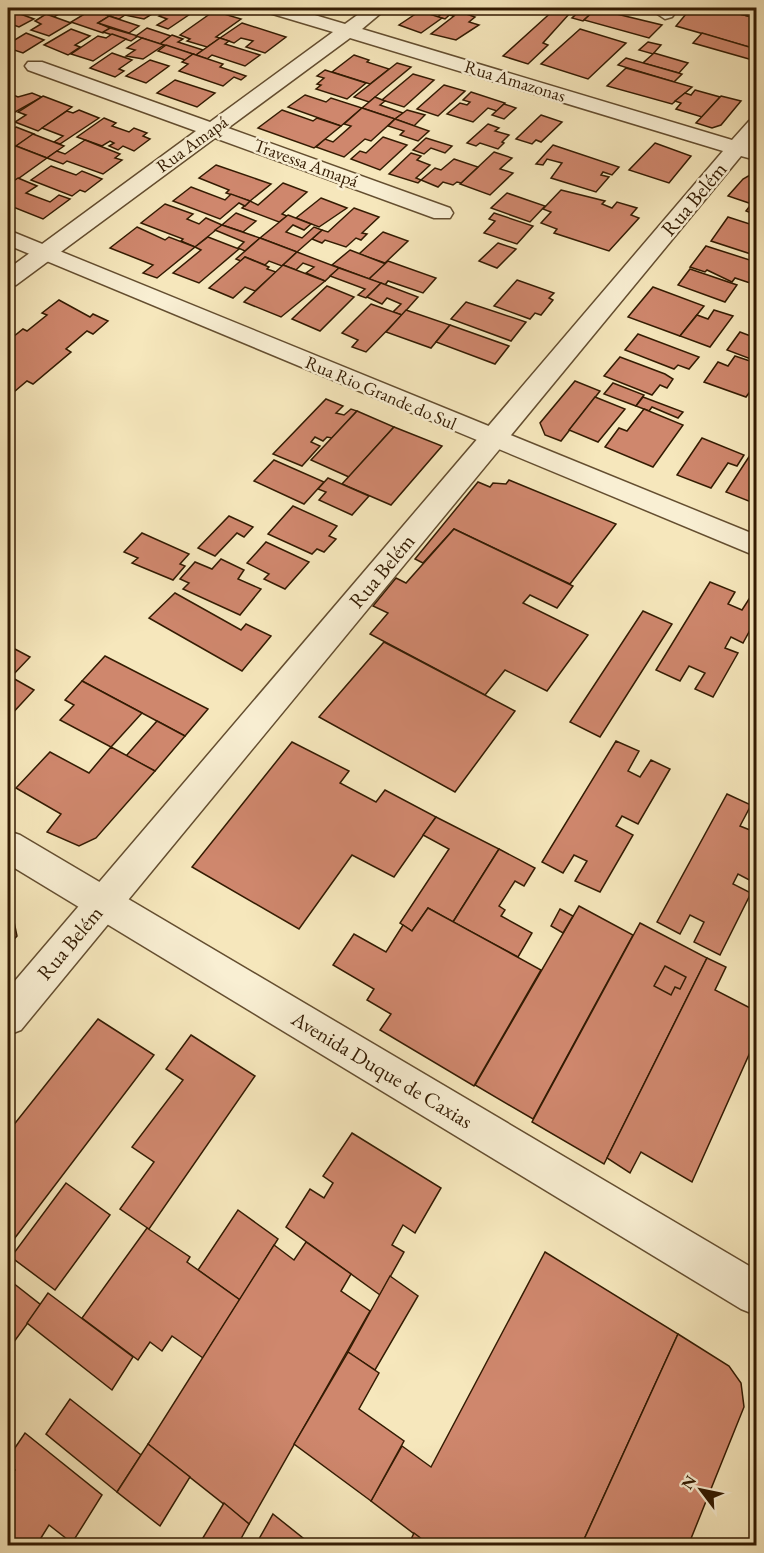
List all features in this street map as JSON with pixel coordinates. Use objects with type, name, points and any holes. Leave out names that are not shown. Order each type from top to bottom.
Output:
[{"type":"street","name":"Rua Amazonas","points":[[273,8],[747,151]]},
{"type":"street","name":"Rua Amapá","points":[[8,280],[378,8]]},
{"type":"street","name":"Travessa Amapá","points":[[35,66],[442,213]]},
{"type":"street","name":"Rua Belém","points":[[8,1017],[492,439],[747,151],[756,125]]},
{"type":"street","name":"Rua Rio Grande do Sul","points":[[8,237],[492,439],[756,546]]},
{"type":"street","name":"Avenida Duque de Caxias","points":[[8,846],[756,1294]]},
{"type":"building","points":[[8,8],[22,8],[15,12],[34,19],[19,27],[8,23]]},
{"type":"building","points":[[27,8],[62,8],[67,9],[54,17]]},
{"type":"building","points":[[122,8],[127,10],[130,8],[162,8],[144,19],[125,15],[119,19],[109,16]]},
{"type":"building","points":[[172,8],[199,8],[168,29],[157,25],[167,19],[159,16]]},
{"type":"building","points":[[421,8],[455,10],[445,19],[438,17],[441,14]]},
{"type":"building","points":[[556,8],[571,12],[543,43],[548,45],[528,64],[503,56]]},
{"type":"building","points":[[583,8],[596,9],[583,21],[572,18]]},
{"type":"building","points":[[591,8],[621,8],[629,9],[623,15]]},
{"type":"building","points":[[691,8],[715,8],[756,18],[756,49],[676,26]]},
{"type":"building","points":[[715,8],[756,8],[756,18]]},
{"type":"building","points":[[596,9],[662,25],[649,38],[584,20]]},
{"type":"building","points":[[91,10],[110,16],[98,23],[110,28],[103,33],[71,22]]},
{"type":"building","points":[[455,10],[475,17],[469,22],[479,25],[456,40],[431,34],[454,16],[449,15]]},
{"type":"building","points":[[214,11],[241,19],[216,37],[220,38],[207,47],[187,41],[190,39],[180,35]]},
{"type":"building","points":[[420,11],[442,18],[421,33],[399,25]]},
{"type":"building","points":[[46,14],[71,23],[49,36],[31,30],[41,24],[35,21]]},
{"type":"building","points":[[109,16],[139,26],[129,33],[98,23]]},
{"type":"building","points":[[242,23],[286,37],[265,53],[246,47],[253,41],[241,38],[234,43],[220,38]]},
{"type":"building","points":[[110,28],[138,36],[131,41],[103,32]]},
{"type":"building","points":[[147,28],[171,36],[160,44],[136,36]]},
{"type":"building","points":[[71,29],[90,36],[75,45],[80,47],[68,55],[44,45]]},
{"type":"building","points":[[580,29],[626,43],[588,79],[541,64]]},
{"type":"building","points":[[26,33],[44,40],[23,53],[8,48],[8,44]]},
{"type":"building","points":[[702,33],[756,49],[756,61],[693,43]]},
{"type":"building","points":[[112,34],[126,39],[93,61],[71,54],[98,36],[106,38]]},
{"type":"building","points":[[172,35],[183,39],[178,42],[203,50],[196,55],[160,44]]},
{"type":"building","points":[[142,38],[164,45],[143,59],[126,56],[135,50],[127,48]]},
{"type":"building","points":[[220,38],[229,41],[225,44],[260,55],[245,66],[212,55],[207,59],[196,55]]},
{"type":"building","points":[[648,42],[661,45],[653,54],[639,50]]},
{"type":"building","points":[[166,45],[193,54],[185,60],[158,51]]},
{"type":"building","points":[[112,53],[132,60],[119,69],[124,71],[115,77],[90,68]]},
{"type":"building","points":[[654,53],[688,63],[679,73],[643,63]]},
{"type":"building","points":[[193,54],[223,64],[220,67],[246,76],[241,80],[234,77],[223,86],[179,71],[188,64],[182,62]]},
{"type":"building","points":[[354,55],[389,69],[370,84],[332,72]]},
{"type":"building","points":[[626,58],[682,74],[674,82],[618,65]]},
{"type":"building","points":[[150,60],[169,66],[146,83],[126,76]]},
{"type":"building","points":[[397,63],[411,67],[369,102],[354,97]]},
{"type":"building","points":[[626,68],[692,87],[672,104],[607,86]]},
{"type":"building","points":[[325,70],[366,83],[347,99],[316,89],[321,85],[317,84],[324,78],[317,76]]},
{"type":"building","points":[[413,74],[434,80],[404,107],[382,100]]},
{"type":"building","points":[[175,80],[215,93],[197,107],[157,93]]},
{"type":"building","points":[[444,85],[465,91],[438,116],[417,109]]},
{"type":"building","points":[[695,90],[720,97],[702,117],[676,109],[681,103],[675,101],[685,93],[691,95]]},
{"type":"building","points":[[471,92],[505,103],[497,111],[488,108],[473,122],[447,114],[460,103],[467,105],[470,102],[463,100]]},
{"type":"building","points":[[8,93],[18,97],[32,93],[42,97],[8,116]]},
{"type":"building","points":[[305,95],[326,102],[331,98],[362,108],[341,126],[288,107]]},
{"type":"building","points":[[43,96],[72,107],[38,131],[15,122],[26,115],[18,112]]},
{"type":"building","points":[[721,96],[741,101],[721,125],[712,128],[696,123]]},
{"type":"building","points":[[375,97],[385,101],[380,105],[403,113],[395,119],[362,108]]},
{"type":"building","points":[[504,104],[516,108],[504,119],[492,115]]},
{"type":"building","points":[[362,108],[395,119],[371,141],[365,139],[344,157],[316,147],[325,139],[333,142],[351,126],[344,124]]},
{"type":"building","points":[[79,110],[99,118],[60,144],[54,142],[63,136],[42,128],[67,111],[73,113]]},
{"type":"building","points":[[282,110],[313,121],[317,118],[341,126],[314,148],[258,128]]},
{"type":"building","points":[[407,110],[425,115],[414,126],[395,119]]},
{"type":"building","points":[[541,115],[562,122],[541,142],[536,140],[532,144],[516,139]]},
{"type":"building","points":[[104,118],[116,123],[112,126],[129,132],[134,128],[147,133],[143,136],[150,139],[134,151],[123,146],[118,150],[109,146],[114,143],[110,141],[102,146],[77,137]]},
{"type":"building","points":[[395,119],[429,131],[418,141],[400,135],[404,131],[388,126]]},
{"type":"building","points":[[488,124],[499,128],[495,131],[509,135],[498,149],[480,143],[476,146],[467,143]]},
{"type":"building","points":[[16,127],[34,134],[16,146],[8,143],[8,133]]},
{"type":"building","points":[[33,134],[64,146],[47,158],[16,146]]},
{"type":"building","points":[[383,137],[407,145],[380,170],[351,159],[360,151],[366,153]]},
{"type":"building","points":[[426,138],[452,146],[445,153],[431,148],[424,154],[413,150]]},
{"type":"building","points":[[85,140],[120,154],[115,158],[122,160],[103,174],[67,161],[63,164],[47,158],[57,151],[65,154]]},
{"type":"building","points":[[655,143],[691,156],[669,183],[629,170]]},
{"type":"building","points":[[553,145],[619,167],[612,175],[603,172],[601,175],[609,177],[596,192],[551,178],[562,163],[547,159],[543,165],[536,164]]},
{"type":"building","points":[[16,146],[47,158],[8,186],[8,152]]},
{"type":"building","points":[[494,152],[512,158],[500,169],[513,173],[490,195],[460,184]]},
{"type":"building","points":[[411,153],[421,156],[417,160],[430,165],[416,178],[421,180],[418,183],[389,174]]},
{"type":"building","points":[[454,159],[478,167],[461,183],[457,182],[453,185],[443,182],[438,187],[421,180],[435,168],[441,170]]},
{"type":"building","points":[[216,165],[271,184],[250,201],[226,193],[229,190],[199,178]]},
{"type":"building","points":[[51,166],[76,175],[82,171],[102,179],[85,192],[80,190],[72,196],[31,180]]},
{"type":"building","points":[[750,175],[756,177],[756,198],[752,204],[728,196],[743,179]]},
{"type":"building","points":[[18,178],[37,186],[26,193],[50,202],[59,195],[70,199],[43,219],[8,205],[8,192],[12,189],[8,185]]},
{"type":"building","points":[[283,183],[307,192],[282,214],[287,216],[279,222],[242,208],[250,201],[258,205]]},
{"type":"building","points":[[191,187],[225,200],[231,194],[250,201],[245,206],[239,203],[220,219],[173,201]]},
{"type":"building","points":[[561,190],[605,201],[602,204],[612,208],[617,202],[637,208],[631,215],[639,218],[609,251],[554,233],[557,229],[541,223],[551,212],[543,209]]},
{"type":"building","points":[[507,193],[545,206],[530,222],[491,208]]},
{"type":"building","points":[[321,198],[347,208],[319,227],[296,218]]},
{"type":"building","points":[[756,198],[756,215],[746,211]]},
{"type":"building","points":[[165,204],[193,214],[187,219],[199,224],[206,218],[222,225],[195,247],[181,241],[183,239],[141,223]]},
{"type":"building","points":[[354,208],[379,217],[362,233],[367,234],[361,240],[356,238],[346,247],[325,240],[322,243],[312,239],[322,230],[328,232]]},
{"type":"building","points":[[236,213],[256,221],[243,232],[222,225]]},
{"type":"building","points":[[494,213],[533,226],[517,244],[484,233],[495,221],[489,219]]},
{"type":"building","points":[[288,215],[311,224],[304,230],[293,225],[286,232],[302,238],[314,227],[322,230],[297,252],[260,238]]},
{"type":"building","points":[[728,217],[756,226],[754,255],[711,241]]},
{"type":"building","points":[[222,225],[260,238],[245,251],[238,248],[244,242],[215,230]]},
{"type":"building","points":[[137,227],[165,240],[169,237],[195,247],[157,278],[143,273],[153,265],[110,248]]},
{"type":"building","points":[[383,232],[408,241],[385,263],[359,254]]},
{"type":"building","points":[[208,237],[239,249],[199,283],[173,273],[201,250],[195,247]]},
{"type":"building","points":[[260,238],[297,252],[282,266],[269,261],[265,265],[245,257],[241,261],[236,259]]},
{"type":"building","points":[[498,243],[516,249],[497,268],[479,261]]},
{"type":"building","points":[[706,246],[756,262],[756,285],[735,278],[732,282],[707,270],[705,272],[690,267]]},
{"type":"building","points":[[350,250],[386,264],[369,279],[332,265]]},
{"type":"building","points":[[297,252],[339,268],[325,281],[306,273],[314,267],[303,263],[296,270],[283,265]]},
{"type":"building","points":[[245,257],[276,272],[255,291],[245,287],[233,298],[209,288]]},
{"type":"building","points":[[388,261],[436,278],[423,293],[388,281],[385,285],[369,279]]},
{"type":"building","points":[[283,265],[325,281],[281,317],[244,302]]},
{"type":"building","points":[[339,268],[381,283],[366,298],[358,295],[365,289],[330,276]]},
{"type":"building","points":[[690,269],[737,285],[725,302],[678,285]]},
{"type":"building","points":[[517,280],[554,293],[549,298],[553,300],[541,315],[535,313],[530,319],[494,306]]},
{"type":"building","points":[[381,283],[418,297],[402,315],[393,312],[401,304],[387,298],[382,304],[367,297]]},
{"type":"building","points":[[327,286],[354,297],[320,331],[292,319]]},
{"type":"building","points":[[653,287],[704,306],[680,336],[628,317]]},
{"type":"building","points":[[59,300],[90,317],[93,314],[108,321],[93,334],[87,331],[66,349],[71,352],[33,384],[27,381],[8,397],[8,341],[23,329],[27,331],[47,315],[42,313]]},
{"type":"building","points":[[466,302],[526,322],[511,341],[451,319]]},
{"type":"building","points":[[371,304],[402,315],[366,352],[352,347],[358,340],[342,333]]},
{"type":"building","points":[[406,310],[450,325],[431,348],[386,332]]},
{"type":"building","points":[[714,310],[733,316],[710,347],[680,336],[697,315],[708,319]]},
{"type":"building","points":[[450,325],[509,346],[495,364],[436,342]]},
{"type":"building","points":[[740,332],[756,338],[756,361],[727,350]]},
{"type":"building","points":[[638,334],[699,357],[689,369],[678,365],[674,369],[625,350]]},
{"type":"building","points":[[735,356],[756,363],[756,396],[749,393],[746,397],[704,382],[718,362],[728,366]]},
{"type":"building","points":[[620,357],[673,379],[667,388],[660,385],[652,395],[604,376]]},
{"type":"building","points":[[575,381],[600,391],[561,441],[545,435],[540,423]]},
{"type":"building","points":[[613,383],[644,395],[636,406],[604,394]]},
{"type":"building","points":[[595,397],[625,409],[598,442],[569,430]]},
{"type":"building","points":[[643,397],[683,412],[678,418],[652,407],[649,411],[636,406]]},
{"type":"building","points":[[326,399],[343,406],[336,413],[344,415],[351,409],[357,411],[332,438],[327,437],[323,441],[315,437],[311,442],[320,446],[302,466],[273,454]]},
{"type":"building","points":[[644,409],[683,425],[653,467],[605,447],[619,428],[627,431]]},
{"type":"building","points":[[357,411],[394,427],[349,477],[311,460]]},
{"type":"building","points":[[394,427],[442,446],[391,505],[342,484]]},
{"type":"building","points":[[702,438],[744,455],[737,466],[728,463],[711,488],[677,475]]},
{"type":"building","points":[[756,446],[756,504],[726,492]]},
{"type":"building","points":[[274,460],[324,482],[304,504],[254,481]]},
{"type":"building","points":[[328,478],[369,496],[352,515],[319,500],[326,492],[318,489]]},
{"type":"building","points":[[509,480],[616,524],[570,584],[454,529],[423,563],[415,559],[478,482],[490,487],[493,483],[506,484]]},
{"type":"building","points":[[293,506],[337,526],[329,536],[336,539],[324,552],[317,549],[312,554],[268,534]]},
{"type":"building","points":[[229,516],[253,527],[244,537],[237,533],[215,556],[198,548]]},
{"type":"building","points":[[454,529],[573,586],[557,608],[530,595],[523,603],[588,635],[547,691],[505,670],[485,695],[370,634],[388,613],[373,606],[396,578],[406,583]]},
{"type":"building","points":[[142,533],[189,554],[180,564],[185,566],[173,580],[132,563],[138,558],[124,552]]},
{"type":"building","points":[[266,542],[309,562],[285,589],[264,579],[269,574],[247,563]]},
{"type":"building","points":[[221,559],[244,570],[238,579],[261,589],[240,615],[183,589],[189,583],[180,579],[195,562],[212,569]]},
{"type":"building","points":[[710,582],[735,592],[728,604],[742,610],[749,599],[756,602],[756,619],[743,643],[731,637],[725,648],[738,653],[713,697],[695,689],[705,673],[689,666],[680,681],[656,670]]},
{"type":"building","points":[[175,593],[241,630],[246,624],[271,636],[242,671],[149,618]]},
{"type":"building","points":[[643,611],[672,624],[600,737],[570,722]]},
{"type":"building","points":[[384,642],[515,711],[455,792],[319,717]]},
{"type":"building","points":[[13,648],[30,657],[11,677],[34,690],[8,718],[8,653]]},
{"type":"building","points":[[105,656],[208,709],[185,736],[82,681]]},
{"type":"building","points":[[82,681],[142,713],[111,747],[60,720],[74,705],[65,700]]},
{"type":"building","points":[[157,721],[185,736],[155,771],[126,756]]},
{"type":"building","points":[[616,741],[639,751],[628,771],[640,777],[651,760],[670,769],[638,824],[622,816],[616,826],[633,835],[600,892],[575,881],[587,861],[574,855],[563,873],[542,862]]},
{"type":"building","points":[[292,742],[349,771],[340,783],[376,802],[385,790],[436,817],[394,877],[352,855],[299,929],[192,867]]},
{"type":"building","points":[[111,747],[155,771],[96,838],[79,846],[47,832],[61,814],[16,788],[50,752],[89,773]]},
{"type":"building","points":[[727,794],[751,805],[740,826],[755,832],[756,829],[756,881],[755,883],[738,874],[733,884],[751,893],[720,955],[694,942],[704,922],[690,915],[680,934],[657,922]]},
{"type":"building","points":[[436,817],[499,849],[453,922],[428,908],[412,931],[400,923],[449,849],[423,835]]},
{"type":"building","points":[[499,849],[535,868],[524,886],[515,881],[499,906],[505,910],[501,916],[532,933],[518,957],[453,922]]},
{"type":"building","points":[[579,906],[633,935],[533,1119],[475,1085]]},
{"type":"building","points":[[428,908],[541,970],[474,1086],[380,1030],[391,1014],[367,1000],[374,989],[333,965],[354,934],[386,952],[403,925],[412,931]]},
{"type":"building","points":[[560,909],[573,916],[563,933],[551,926]]},
{"type":"building","points":[[8,913],[13,917],[17,936],[8,946]]},
{"type":"building","points":[[640,923],[707,958],[604,1164],[532,1122]]},
{"type":"building","points":[[707,958],[726,967],[715,990],[756,1011],[756,1039],[692,1182],[641,1152],[630,1173],[607,1158]]},
{"type":"building","points":[[665,966],[686,977],[680,989],[675,987],[671,995],[654,986]]},
{"type":"building","points":[[98,1019],[154,1055],[8,1247],[8,1132]]},
{"type":"building","points":[[191,1035],[255,1076],[149,1229],[120,1209],[154,1162],[132,1147],[183,1080],[166,1069]]},
{"type":"building","points":[[352,1133],[441,1188],[415,1233],[403,1225],[392,1245],[404,1252],[380,1295],[286,1227],[310,1189],[324,1198],[333,1183],[323,1176]]},
{"type":"building","points":[[66,1183],[110,1215],[55,1290],[11,1257]]},
{"type":"building","points":[[238,1210],[278,1239],[240,1300],[198,1270]]},
{"type":"building","points":[[147,1228],[190,1257],[187,1262],[240,1300],[203,1358],[172,1336],[162,1351],[150,1342],[138,1360],[82,1318]]},
{"type":"building","points":[[306,1242],[351,1274],[341,1291],[370,1311],[249,1524],[148,1444],[274,1245],[294,1260]]},
{"type":"building","points":[[545,1252],[678,1334],[581,1546],[430,1546],[371,1501],[402,1446],[431,1467]]},
{"type":"building","points":[[390,1276],[418,1296],[375,1370],[348,1352]]},
{"type":"building","points":[[8,1279],[41,1305],[8,1350]]},
{"type":"building","points":[[48,1293],[133,1357],[112,1390],[27,1323]]},
{"type":"building","points":[[678,1334],[729,1366],[741,1383],[744,1407],[688,1546],[581,1546]]},
{"type":"building","points":[[348,1352],[379,1373],[359,1409],[404,1441],[371,1501],[294,1444]]},
{"type":"building","points":[[70,1399],[141,1455],[117,1492],[46,1434]]},
{"type":"building","points":[[25,1433],[102,1495],[72,1543],[49,1525],[36,1546],[8,1546],[8,1481],[15,1470],[8,1464],[8,1458]]},
{"type":"building","points":[[148,1444],[190,1477],[160,1526],[117,1492]]},
{"type":"building","points":[[224,1503],[249,1524],[237,1546],[198,1546]]},
{"type":"building","points":[[273,1514],[313,1546],[255,1546]]},
{"type":"building","points":[[414,1533],[431,1546],[408,1546]]}]
